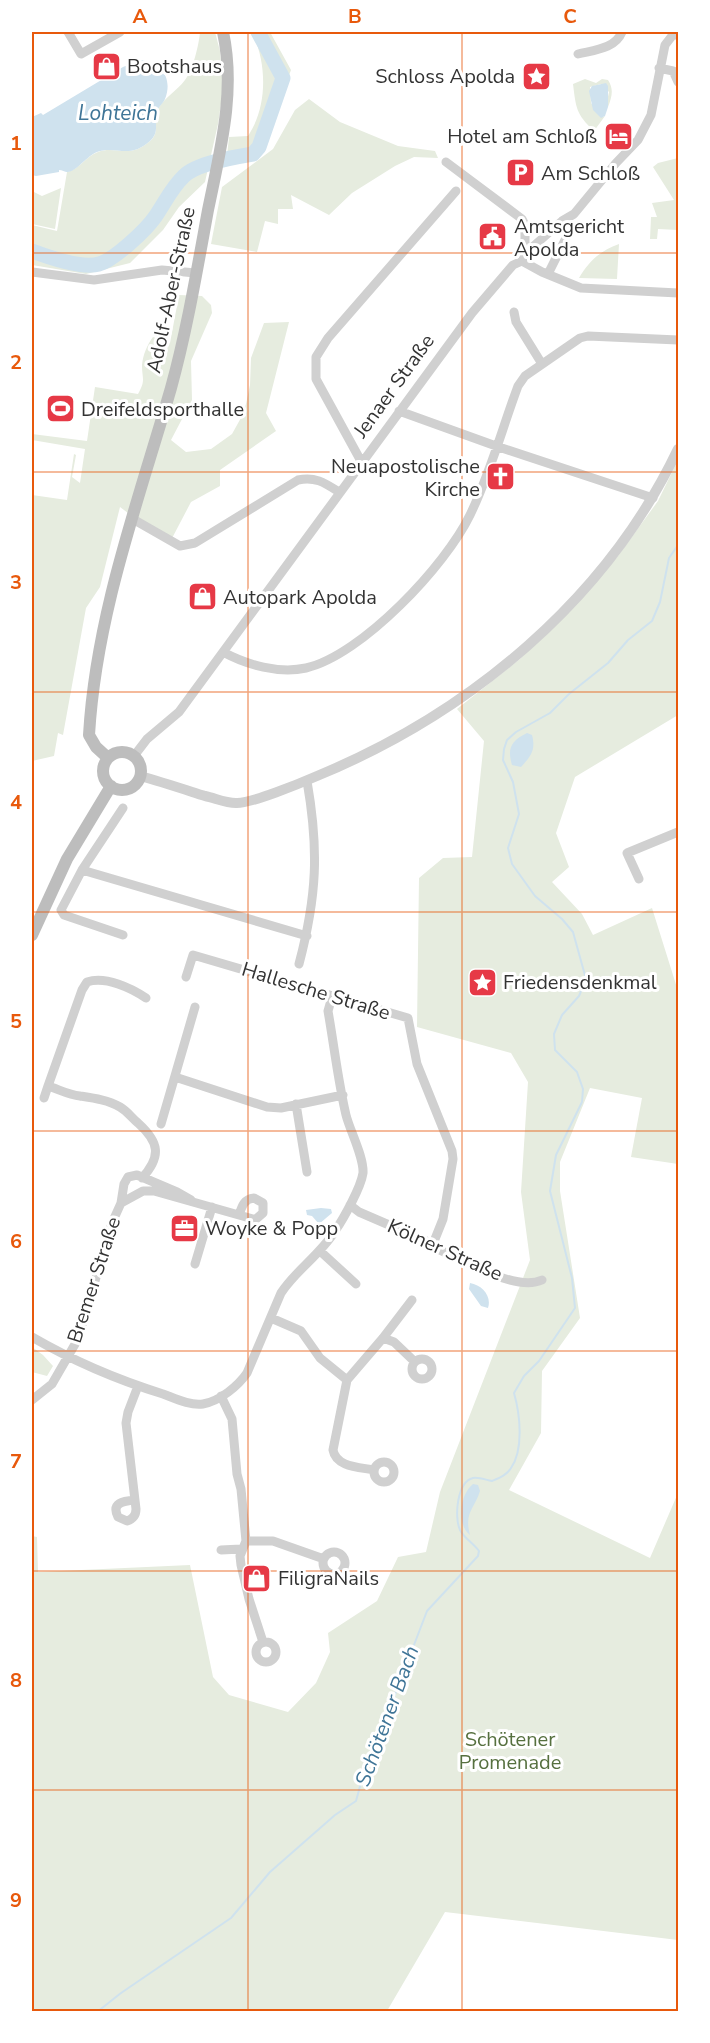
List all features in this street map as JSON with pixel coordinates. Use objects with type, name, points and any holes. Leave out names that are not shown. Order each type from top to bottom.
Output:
[{"type":"main road","name":"Adolf-Aber-Straße","points":[[108,758],[96,747],[89,735],[90,720],[108,607],[131,518],[179,356],[220,152],[229,83],[223,32]]},
{"type":"main road","points":[[123,752],[134,756],[140,765],[140,776],[137,782],[128,789],[107,783],[103,767],[112,754],[123,752]]},
{"type":"main road","points":[[32,935],[67,859],[111,786]]},
{"type":"street","points":[[68,32],[81,54],[120,32]]},
{"type":"street","points":[[578,54],[612,45],[622,35],[622,32]]},
{"type":"street","name":"Jenaer Straße","points":[[134,756],[147,739],[179,712],[472,313],[513,265],[562,221],[574,214],[638,140],[651,115],[660,68],[675,35]]},
{"type":"street","points":[[660,68],[673,71],[678,82]]},
{"type":"street","points":[[446,162],[522,219],[525,225],[526,255],[548,274],[581,288],[678,293]]},
{"type":"street","points":[[362,463],[355,454],[316,379],[316,357],[328,338],[456,190]]},
{"type":"street","points":[[548,274],[570,230],[568,218]]},
{"type":"street","points":[[32,272],[94,280],[166,270],[196,273]]},
{"type":"street","points":[[514,312],[516,322],[542,364]]},
{"type":"street","points":[[223,652],[261,666],[282,670],[303,669],[336,655],[359,640],[427,578],[470,516],[521,380],[580,338],[588,336],[678,340]]},
{"type":"street","points":[[399,411],[653,498]]},
{"type":"street","points":[[140,776],[237,804],[307,781],[379,749],[416,729],[475,689],[508,663],[548,628],[572,603],[615,553],[653,498],[678,449]]},
{"type":"street","points":[[131,518],[180,546],[195,543],[298,480],[309,477],[339,492]]},
{"type":"street","points":[[299,964],[312,909],[315,854],[313,815],[307,781]]},
{"type":"street","points":[[123,808],[82,870],[63,902],[61,910],[64,915],[123,935]]},
{"type":"street","points":[[639,879],[627,853],[678,832]]},
{"type":"street","points":[[82,870],[307,936]]},
{"type":"street","name":"Hallesche Straße","points":[[186,976],[193,955],[408,1018],[417,1064],[453,1150],[443,1219],[433,1244]]},
{"type":"street","points":[[44,1098],[82,990],[87,982],[101,980],[134,990],[146,998]]},
{"type":"street","points":[[32,1337],[67,1357],[138,1386],[181,1400],[202,1404],[221,1396],[239,1384],[247,1373],[288,1282],[320,1251],[335,1231],[350,1205],[363,1174],[362,1164],[346,1115],[328,1011],[332,997]]},
{"type":"street","points":[[161,1124],[195,1007]]},
{"type":"street","points":[[175,1077],[266,1107],[281,1108],[343,1095]]},
{"type":"street","name":"Bremer Straße","points":[[32,1400],[49,1388],[80,1333],[112,1223],[121,1203],[126,1179],[134,1175],[142,1178],[149,1170],[156,1144],[150,1134],[120,1107],[48,1086]]},
{"type":"street","points":[[296,1104],[307,1172]]},
{"type":"street","points":[[191,1200],[177,1191],[142,1178],[145,1186],[143,1191],[154,1191],[191,1200],[239,1215]]},
{"type":"street","name":"Bremer Straße","points":[[121,1203],[143,1191]]},
{"type":"street","name":"Kölner Straße","points":[[350,1205],[359,1212],[433,1244],[449,1254],[517,1282],[534,1283],[542,1280]]},
{"type":"street","points":[[195,1264],[212,1207]]},
{"type":"street","points":[[320,1251],[356,1284]]},
{"type":"street","points":[[374,1470],[340,1463],[334,1457],[333,1450],[347,1380],[412,1300]]},
{"type":"street","points":[[271,1317],[301,1331],[320,1358],[347,1380]]},
{"type":"street","points":[[383,1338],[394,1342],[415,1362]]},
{"type":"street","points":[[135,1500],[126,1423],[138,1386]]},
{"type":"street","points":[[221,1396],[232,1419],[244,1545],[240,1556],[245,1583],[263,1642]]},
{"type":"street","points":[[221,1550],[273,1541],[324,1559]]},
{"type":"green space","points":[[200,32],[215,32],[220,51],[223,90],[205,182],[179,207],[163,230],[130,263],[86,274],[32,265],[32,225],[57,231],[67,172],[75,169],[98,152],[136,150],[153,138],[157,111],[191,70]]},
{"type":"green space","points":[[252,32],[270,32],[291,70],[262,150],[252,157],[226,165],[229,137],[248,136],[255,124],[262,98],[261,57]]},
{"type":"green space","points":[[585,79],[596,83],[602,79],[608,80],[612,90],[608,107],[609,92],[601,84],[590,87],[591,103],[603,117],[605,116],[594,131],[580,115],[575,99],[573,84]]},
{"type":"green space","points":[[309,99],[340,122],[398,146],[435,151],[438,158],[414,157],[395,166],[352,193],[329,215],[291,195],[293,209],[278,209],[278,224],[265,221],[257,252],[211,244],[222,187],[273,149],[295,110]]},
{"type":"green space","points":[[678,158],[678,230],[658,229],[657,239],[650,239],[651,217],[657,217],[652,203],[674,200],[653,167],[658,163]]},
{"type":"green space","points":[[61,188],[55,229],[32,224],[32,191],[42,196]]},
{"type":"green space","points":[[619,244],[617,279],[579,278],[596,257]]},
{"type":"green space","points":[[179,295],[202,296],[211,305],[212,313],[191,361],[192,400],[171,440],[186,452],[211,449],[232,434],[246,404],[250,385],[251,358],[264,323],[289,322],[266,413],[276,431],[220,470],[220,486],[191,502],[169,544],[120,507],[100,587],[86,608],[63,735],[58,733],[54,756],[32,761],[32,495],[67,500],[74,454],[76,455],[72,477],[80,483],[85,449],[32,440],[32,434],[87,441],[95,387],[138,394],[143,382],[143,358],[151,340],[153,337],[170,343]]},
{"type":"green space","name":"Schötener Promenade","points":[[678,460],[678,715],[575,777],[556,833],[569,867],[552,882],[582,914],[593,935],[652,908],[678,991],[678,1164],[631,1157],[642,1098],[590,1088],[560,1162],[560,1191],[580,1318],[542,1371],[541,1433],[509,1490],[650,1558],[678,1493],[678,1940],[445,1912],[387,2011],[32,2011],[32,1536],[37,1537],[38,1572],[190,1565],[213,1677],[229,1695],[288,1712],[316,1683],[330,1652],[328,1633],[377,1601],[398,1557],[426,1552],[440,1492],[530,1260],[521,1192],[528,1082],[511,1053],[417,1027],[419,878],[443,858],[472,857],[484,741],[457,709],[520,659],[618,556],[658,501]]},
{"type":"green space","points":[[32,1347],[53,1366],[47,1376],[32,1372]]},
{"type":"water","name":"Lohteich","points":[[141,60],[160,68],[168,85],[165,99],[156,113],[156,132],[153,138],[136,150],[97,152],[70,172],[59,170],[59,172],[32,175],[32,117],[41,113],[43,115],[123,67]]},
{"type":"water","points":[[606,83],[608,107],[605,116],[601,118],[593,110],[589,91],[592,86]]},
{"type":"water","points":[[527,733],[532,735],[532,752],[521,767],[512,765],[510,750],[517,739]]},
{"type":"water","points":[[331,1209],[332,1213],[319,1224],[312,1216],[307,1215],[306,1210]]},
{"type":"water","points":[[470,1283],[485,1292],[489,1299],[488,1308],[481,1306],[469,1289]]},
{"type":"water","points":[[473,1484],[478,1485],[480,1491],[469,1516],[470,1535],[463,1524],[461,1509],[465,1495]]},
{"type":"waterway","points":[[32,251],[75,264],[99,264],[121,251],[145,229],[176,185],[190,171],[217,161],[253,154],[259,147],[283,78],[258,32]]},
{"type":"waterway","name":"Schötener Bach","points":[[97,2012],[231,1918],[270,1872],[335,1815],[356,1801],[367,1761],[384,1735],[391,1705],[427,1611],[478,1556],[479,1551],[462,1533],[458,1524],[457,1509],[460,1493],[463,1486],[473,1478],[492,1481],[511,1468],[518,1451],[519,1441],[518,1411],[514,1393],[575,1308],[572,1278],[550,1191],[556,1155],[582,1102],[583,1089],[577,1072],[555,1050],[554,1034],[562,1015],[579,996],[586,979],[573,932],[562,919],[535,896],[512,864],[508,848],[519,814],[513,782],[503,760],[504,749],[507,740],[516,732],[550,713],[569,694],[608,663],[628,640],[652,621],[660,602],[669,558],[678,545]]},
{"type":"place","name":"Bootshaus","points":[[106,66]]},
{"type":"place","name":"Schloss Apolda","points":[[536,76]]},
{"type":"place","name":"Hotel am Schloß","points":[[618,136]]},
{"type":"place","name":"Am Schloß","points":[[520,173]]},
{"type":"place","name":"Amtsgericht Apolda","points":[[493,237]]},
{"type":"place","name":"Dreifeldsporthalle","points":[[60,409]]},
{"type":"place","name":"Neuapostolische Kirche","points":[[501,477]]},
{"type":"place","name":"Autopark Apolda","points":[[202,597]]},
{"type":"place","name":"Friedensdenkmal","points":[[482,982]]},
{"type":"place","name":"Woyke & Popp","points":[[184,1228]]},
{"type":"place","name":"FiligraNails","points":[[257,1578]]}]
